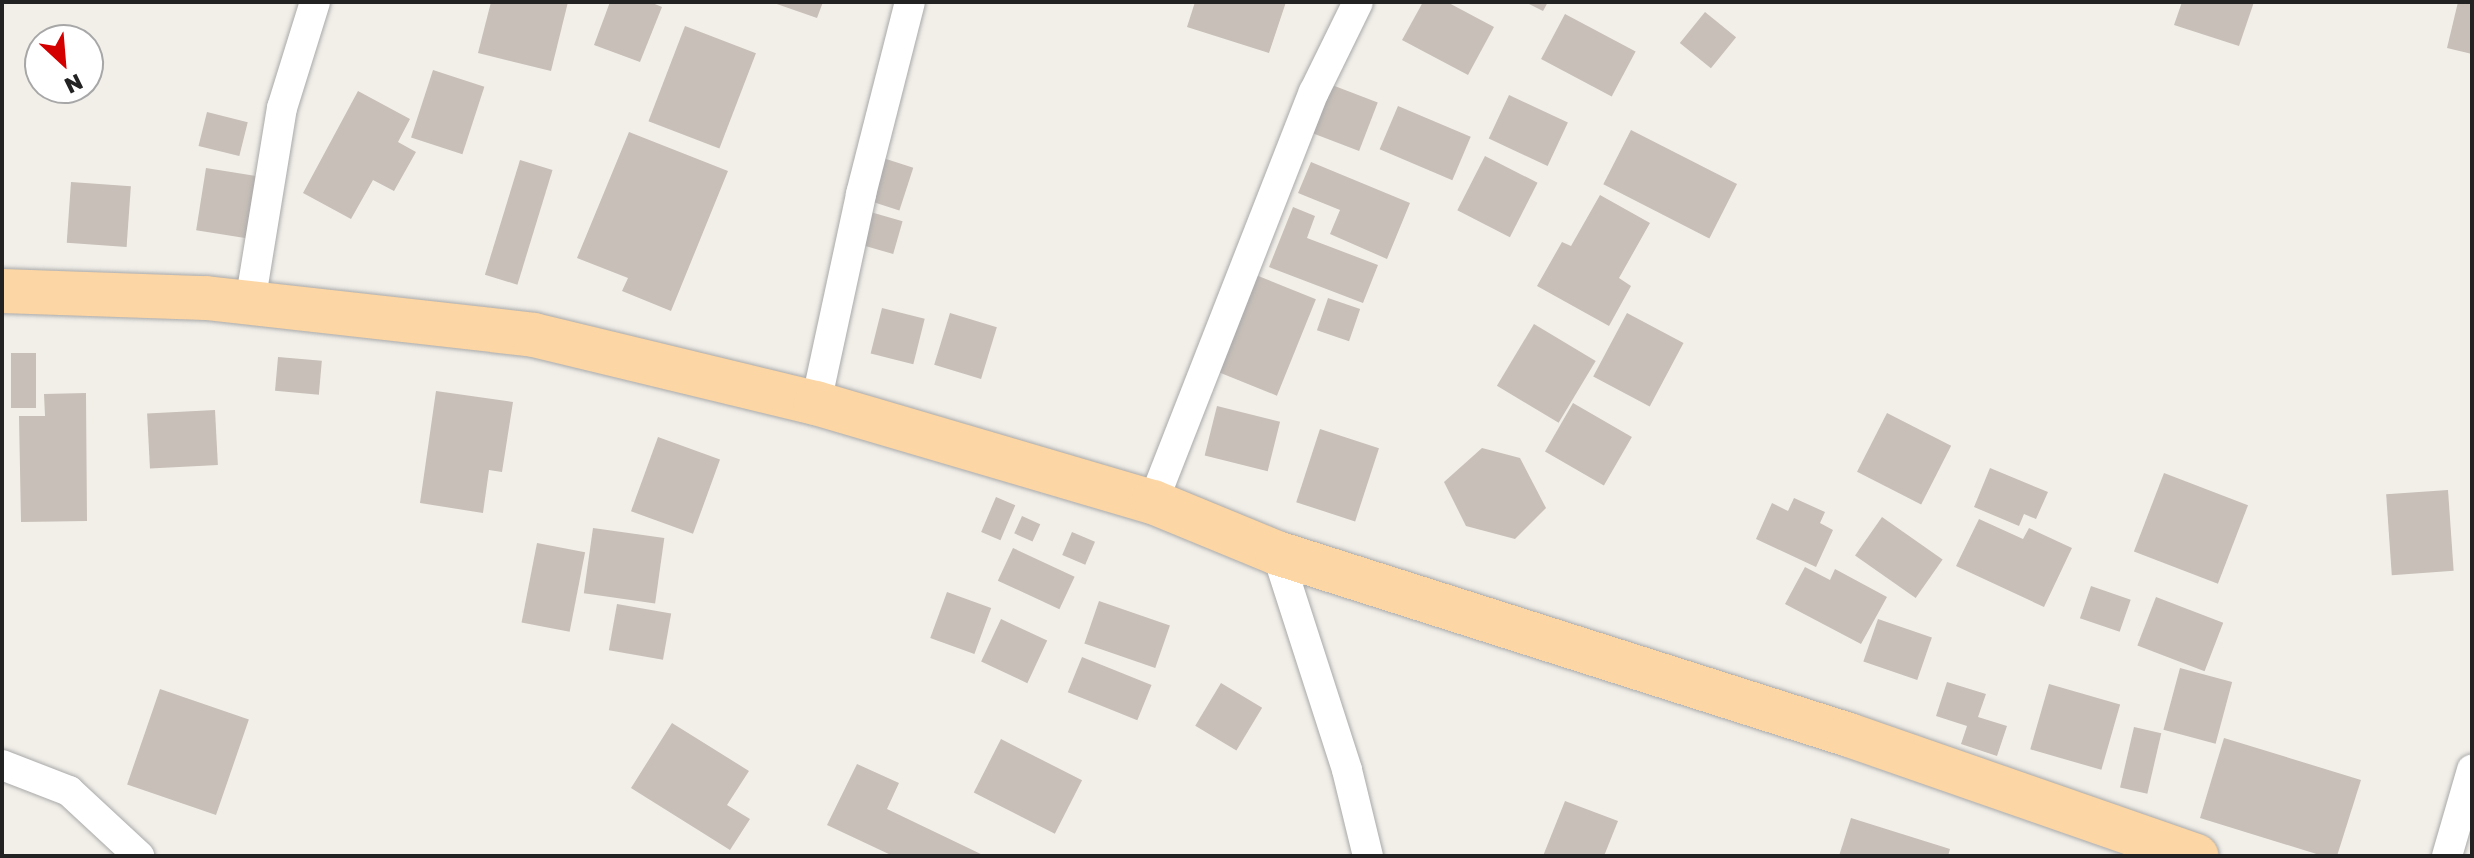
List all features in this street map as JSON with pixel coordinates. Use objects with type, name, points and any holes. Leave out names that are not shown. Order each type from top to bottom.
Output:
[{"type":"main road","points":[[2,291],[206,298],[534,335],[816,403],[1153,502],[1277,553],[1849,735],[2197,856]]},
{"type":"street","points":[[250,303],[282,108],[315,2]]},
{"type":"street","points":[[816,403],[861,194],[910,2]]},
{"type":"street","points":[[1153,502],[1314,92],[1358,2]]},
{"type":"street","points":[[1277,553],[1347,770],[1368,856]]},
{"type":"street","points":[[2,765],[69,791],[139,856]]},
{"type":"street","points":[[2447,856],[2472,770]]},
{"type":"building","points":[[491,2],[568,2],[551,71],[478,53]]},
{"type":"building","points":[[610,2],[650,2],[662,7],[640,62],[594,45]]},
{"type":"building","points":[[771,2],[823,2],[817,18]]},
{"type":"building","points":[[1195,2],[1286,2],[1269,53],[1187,27]]},
{"type":"building","points":[[1423,2],[1447,2],[1494,27],[1468,75],[1402,40]]},
{"type":"building","points":[[1525,2],[1548,2],[1543,11]]},
{"type":"building","points":[[2182,2],[2254,2],[2239,46],[2174,25]]},
{"type":"building","points":[[2458,2],[2472,2],[2472,54],[2447,48]]},
{"type":"building","points":[[1705,12],[1736,37],[1711,68],[1680,43]]},
{"type":"building","points":[[1565,14],[1636,52],[1612,97],[1541,59]]},
{"type":"building","points":[[685,26],[756,53],[719,148],[648,121]]},
{"type":"building","points":[[433,70],[484,87],[462,154],[411,138]]},
{"type":"building","points":[[1332,85],[1378,103],[1359,151],[1313,134]]},
{"type":"building","points":[[358,91],[410,119],[398,142],[416,152],[394,191],[373,180],[351,219],[303,193]]},
{"type":"building","points":[[1509,95],[1568,122],[1548,166],[1489,139]]},
{"type":"building","points":[[1398,106],[1471,137],[1452,180],[1380,149]]},
{"type":"building","points":[[207,112],[248,122],[239,156],[199,146]]},
{"type":"building","points":[[1631,130],[1737,184],[1709,238],[1603,184]]},
{"type":"building","points":[[629,132],[728,171],[671,311],[622,291],[628,278],[577,258]]},
{"type":"building","points":[[1485,156],[1538,183],[1510,237],[1457,210]]},
{"type":"building","points":[[880,157],[913,168],[899,211],[866,200]]},
{"type":"building","points":[[520,160],[553,170],[517,285],[485,275]]},
{"type":"building","points":[[1311,162],[1410,203],[1387,259],[1330,234],[1340,210],[1298,193]]},
{"type":"building","points":[[206,168],[256,176],[247,238],[196,230]]},
{"type":"building","points":[[71,182],[131,186],[127,247],[67,243]]},
{"type":"building","points":[[1600,195],[1650,223],[1619,278],[1631,286],[1609,326],[1537,286],[1562,242],[1571,246]]},
{"type":"building","points":[[1293,207],[1315,216],[1307,238],[1378,265],[1363,303],[1269,267]]},
{"type":"building","points":[[867,211],[903,221],[893,254],[858,244]]},
{"type":"building","points":[[1251,273],[1316,299],[1277,396],[1212,369]]},
{"type":"building","points":[[1328,298],[1360,309],[1349,341],[1317,330]]},
{"type":"building","points":[[882,308],[925,319],[913,364],[871,354]]},
{"type":"building","points":[[950,313],[997,327],[981,379],[934,365]]},
{"type":"building","points":[[1627,313],[1684,343],[1650,407],[1593,377]]},
{"type":"building","points":[[1534,324],[1596,361],[1559,423],[1497,386]]},
{"type":"building","points":[[11,353],[36,353],[36,408],[11,408]]},
{"type":"building","points":[[278,357],[322,361],[319,395],[275,391]]},
{"type":"building","points":[[436,391],[513,402],[502,472],[489,470],[483,513],[420,503]]},
{"type":"building","points":[[86,393],[87,521],[21,522],[19,416],[45,416],[44,394]]},
{"type":"building","points":[[1573,403],[1632,437],[1604,485],[1545,451]]},
{"type":"building","points":[[1217,406],[1280,422],[1268,471],[1205,455]]},
{"type":"building","points":[[215,410],[218,465],[150,468],[147,414]]},
{"type":"building","points":[[1887,413],[1951,446],[1921,504],[1857,472]]},
{"type":"building","points":[[1320,429],[1379,448],[1355,521],[1296,502]]},
{"type":"building","points":[[658,437],[720,460],[693,534],[631,511]]},
{"type":"building","points":[[1482,448],[1520,458],[1546,508],[1515,539],[1466,526],[1444,482]]},
{"type":"building","points":[[1990,468],[2048,492],[2036,519],[2024,514],[2019,526],[1974,507]]},
{"type":"building","points":[[2164,473],[2248,505],[2218,584],[2134,551]]},
{"type":"building","points":[[2448,490],[2454,571],[2392,575],[2386,494]]},
{"type":"building","points":[[996,497],[1015,505],[1000,540],[981,532]]},
{"type":"building","points":[[1794,498],[1825,512],[1820,523],[1833,530],[1816,567],[1756,539],[1772,503],[1788,511]]},
{"type":"building","points":[[1022,516],[1040,524],[1033,541],[1014,533]]},
{"type":"building","points":[[1882,517],[1943,559],[1916,598],[1855,556]]},
{"type":"building","points":[[1979,519],[2023,539],[2029,528],[2072,548],[2044,607],[1956,566]]},
{"type":"building","points":[[593,528],[664,538],[655,603],[584,593]]},
{"type":"building","points":[[1072,532],[1095,542],[1085,565],[1062,555]]},
{"type":"building","points":[[537,543],[585,552],[570,632],[522,623]]},
{"type":"building","points":[[1013,548],[1075,577],[1059,609],[998,581]]},
{"type":"building","points":[[1805,567],[1830,580],[1835,569],[1887,597],[1861,644],[1785,604]]},
{"type":"building","points":[[2091,586],[2131,600],[2120,632],[2080,618]]},
{"type":"building","points":[[947,592],[991,608],[974,654],[930,638]]},
{"type":"building","points":[[2156,597],[2223,623],[2205,671],[2137,646]]},
{"type":"building","points":[[1099,601],[1170,625],[1155,668],[1084,644]]},
{"type":"building","points":[[617,604],[671,614],[663,660],[609,650]]},
{"type":"building","points":[[1001,619],[1047,641],[1027,683],[981,662]]},
{"type":"building","points":[[1878,619],[1932,638],[1917,680],[1863,662]]},
{"type":"building","points":[[1082,657],[1152,685],[1137,720],[1068,692]]},
{"type":"building","points":[[2180,668],[2232,682],[2216,744],[2163,730]]},
{"type":"building","points":[[1947,682],[1986,694],[1978,717],[2007,726],[1997,756],[1961,744],[1967,726],[1936,716]]},
{"type":"building","points":[[1221,683],[1262,708],[1236,751],[1195,726]]},
{"type":"building","points":[[2049,684],[2120,704],[2101,770],[2030,749]]},
{"type":"building","points":[[160,689],[249,720],[216,815],[127,784]]},
{"type":"building","points":[[672,723],[749,771],[727,805],[750,819],[730,850],[631,788]]},
{"type":"building","points":[[2134,727],[2161,733],[2147,794],[2120,787]]},
{"type":"building","points":[[2224,738],[2361,780],[2337,856],[2323,856],[2200,818]]},
{"type":"building","points":[[1001,739],[1082,780],[1055,834],[974,792]]},
{"type":"building","points":[[857,764],[899,783],[887,809],[985,856],[893,856],[827,825]]},
{"type":"building","points":[[1565,801],[1618,821],[1604,856],[1543,856]]},
{"type":"building","points":[[1851,818],[1950,849],[1948,856],[1839,856]]}]
